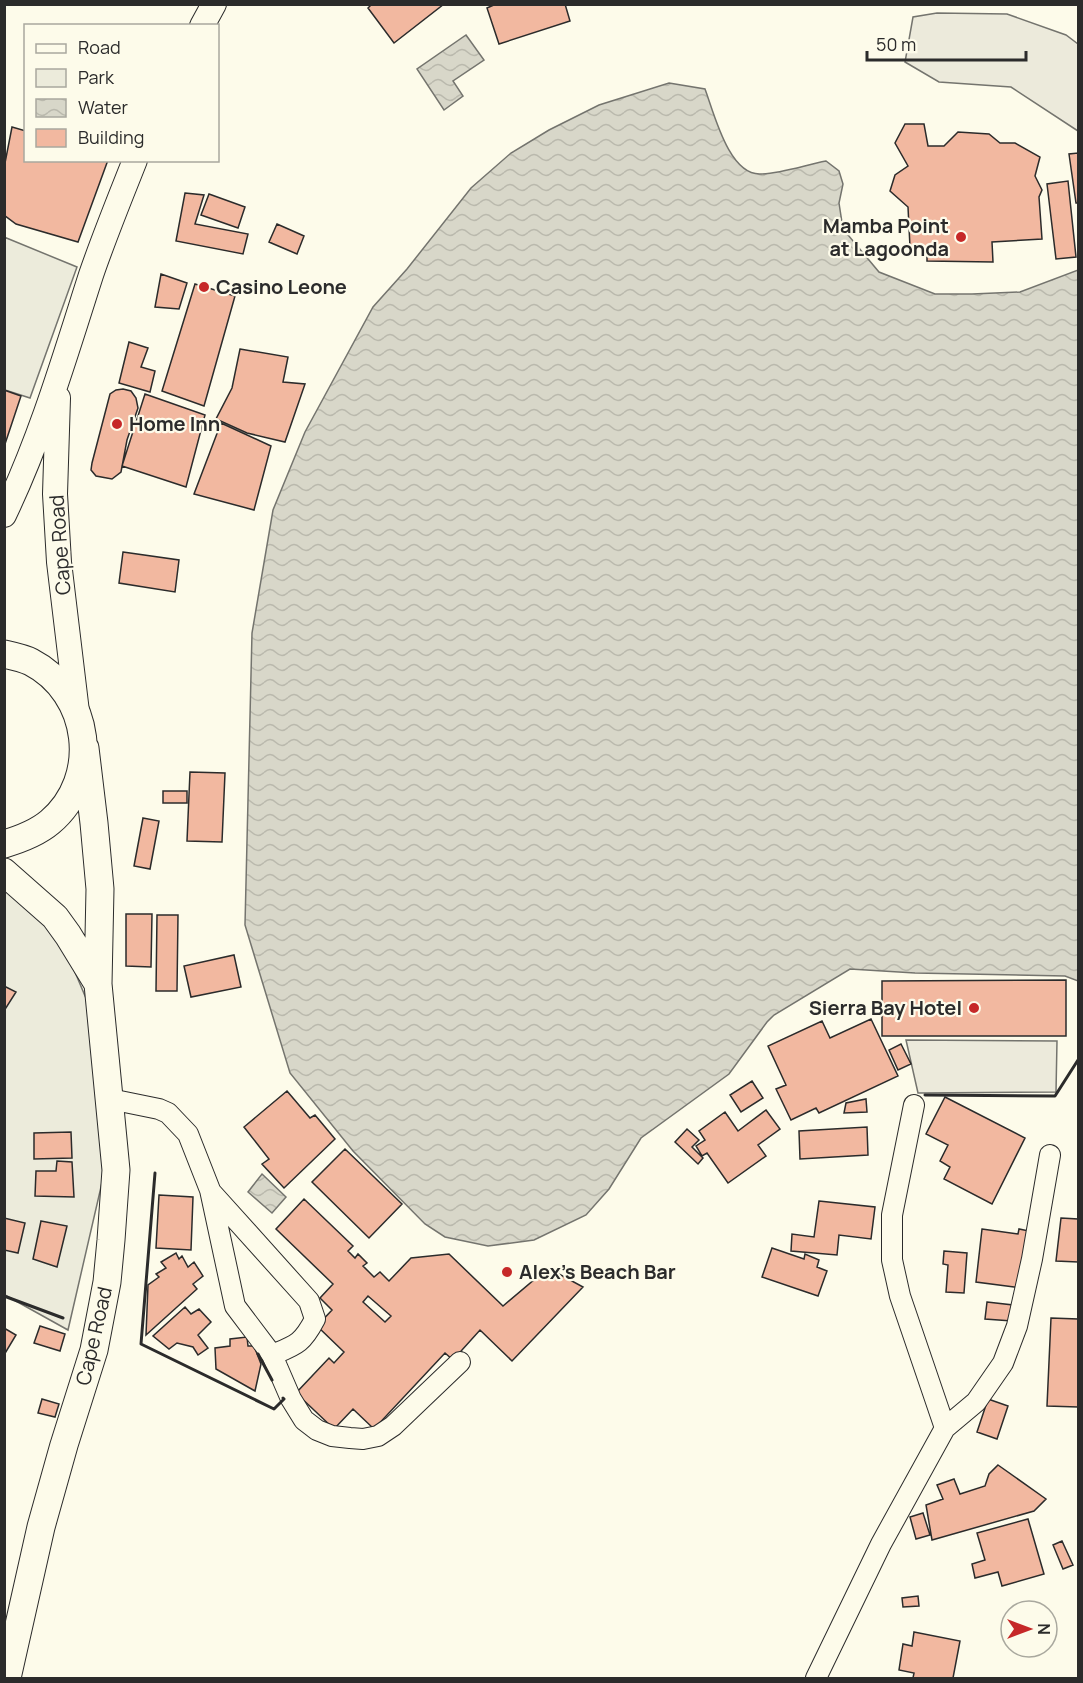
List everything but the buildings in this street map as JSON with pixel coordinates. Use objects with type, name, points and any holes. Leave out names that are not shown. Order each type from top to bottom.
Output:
[{"type":"main road","points":[[4,654],[31,662],[58,683],[77,712]]},
{"type":"main road","name":"Cape Road","points":[[8,1678],[41,1527],[94,1350],[108,1282],[116,1170],[98,984],[100,889],[85,748],[77,712]]},
{"type":"main road","points":[[4,844],[27,837],[50,822],[68,801],[80,776],[85,748]]},
{"type":"main road","points":[[4,872],[55,917],[98,984]]},
{"type":"street","points":[[203,24],[214,4]]},
{"type":"street","name":"Cape Road","points":[[10,505],[59,377],[92,273],[134,162]]},
{"type":"street","name":"Cape Road","points":[[59,377],[55,494],[59,562],[77,712]]},
{"type":"street","points":[[10,505],[55,494]]},
{"type":"street","points":[[110,1099],[159,1108],[168,1113],[188,1134],[210,1190],[235,1306],[272,1355],[291,1399],[304,1420],[317,1430],[332,1436],[363,1439],[378,1436],[393,1426],[460,1362]]},
{"type":"street","points":[[914,1105],[892,1215],[892,1260],[900,1296],[945,1428]]},
{"type":"street","points":[[816,1678],[881,1544],[945,1428],[976,1402],[1003,1363],[1017,1326],[1032,1259],[1050,1155]]},
{"type":"street","points":[[210,1190],[309,1301],[315,1319],[308,1333],[298,1344],[272,1355]]},
{"type":"green space","points":[[4,237],[77,267],[30,398],[5,390]]},
{"type":"green space","points":[[4,882],[56,927],[96,1022],[107,1161],[68,1330],[5,1295]]},
{"type":"shaded area","points":[[937,13],[1007,14],[1066,35],[1078,44],[1078,131],[1011,87],[939,82],[905,62],[913,17]]},
{"type":"shaded area","points":[[906,1040],[1057,1041],[1056,1092],[918,1093]]},
{"type":"water","points":[[466,35],[484,60],[453,81],[463,96],[444,110],[417,69]]},
{"type":"water","points":[[669,83],[705,89],[724,141],[740,165],[750,172],[761,174],[786,171],[826,161],[839,171],[843,184],[839,203],[843,229],[879,272],[935,294],[972,294],[1020,292],[1078,270],[1078,981],[1065,976],[915,973],[850,969],[774,1015],[729,1074],[641,1138],[609,1189],[586,1215],[534,1240],[488,1246],[445,1237],[425,1224],[353,1151],[290,1073],[245,925],[252,633],[273,510],[305,432],[373,307],[407,269],[471,188],[511,153],[549,130],[599,105]]},
{"type":"water","points":[[262,1174],[286,1197],[272,1213],[248,1192]]},
{"type":"wall","points":[[925,1095],[1055,1096],[1078,1060]]},
{"type":"wall","points":[[155,1173],[141,1344],[274,1409],[283,1398]]},
{"type":"wall","points":[[4,1296],[63,1318]]},
{"type":"wall","points":[[258,1354],[272,1380]]},
{"type":"place","name":"Mamba Point at Lagoonda","points":[[961,237]]},
{"type":"place","name":"Casino Leone","points":[[204,287]]},
{"type":"place","name":"Home Inn","points":[[117,424]]},
{"type":"place","name":"Sierra Bay Hotel","points":[[974,1008]]},
{"type":"place","name":"Alex’s Beach Bar","points":[[507,1272]]}]
